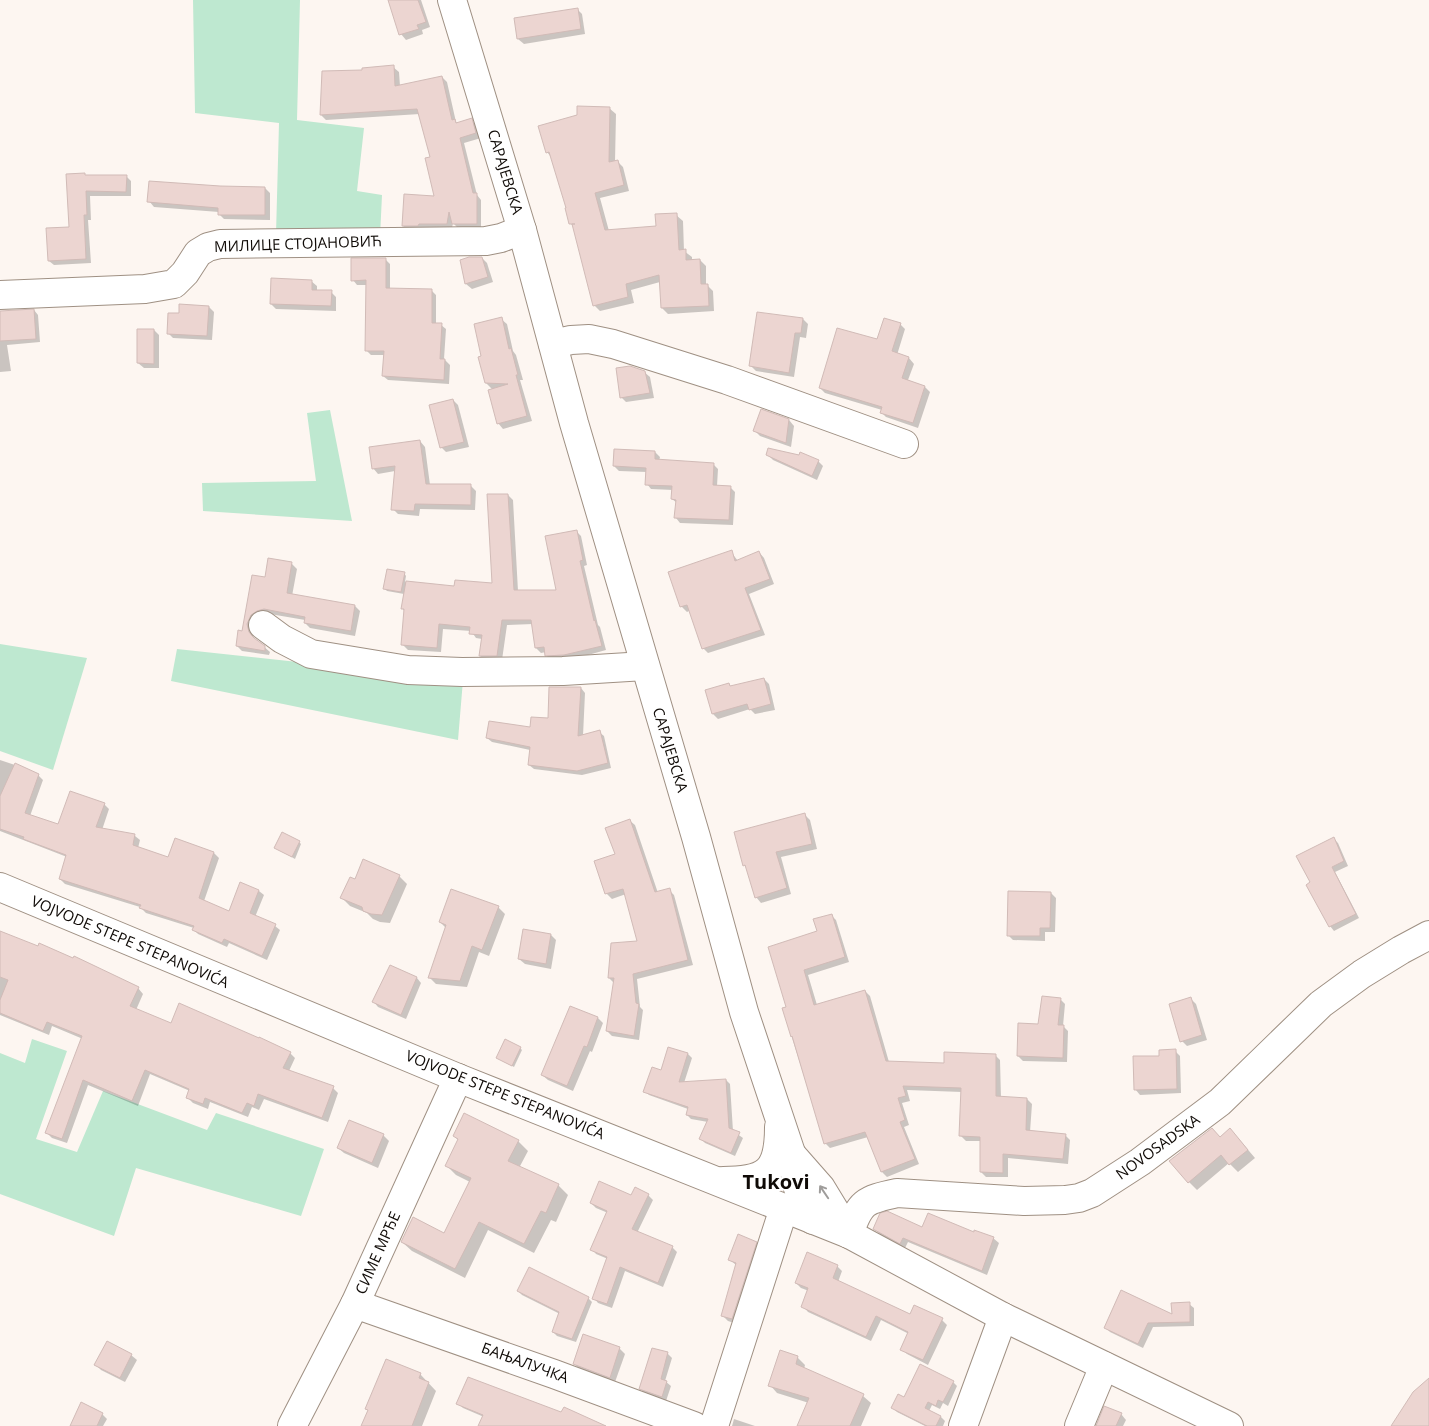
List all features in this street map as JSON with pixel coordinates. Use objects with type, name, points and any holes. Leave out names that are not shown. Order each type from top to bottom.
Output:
[{"type":"street","name":"САРАЈЕВСКА","points":[[452,0],[522,230],[574,423],[698,846],[744,1012],[791,1153]]},
{"type":"street","name":"МИЛИЦЕ СТОЈАНОВИЋ","points":[[0,295],[145,289],[174,284],[185,273],[198,254],[208,247],[220,244],[486,241],[501,238],[522,230]]},
{"type":"street","points":[[553,344],[570,340],[588,339],[613,344],[727,380],[904,444]]},
{"type":"street","points":[[263,625],[282,639],[311,654],[408,670],[462,672],[563,671],[645,666]]},
{"type":"street","name":"VOJVODE STEPE STEPANOVIĆA","points":[[0,888],[458,1078],[849,1234],[1003,1317],[1228,1426]]},
{"type":"street","name":"NOVOSADSKA","points":[[849,1234],[857,1213],[865,1203],[897,1193],[1024,1200],[1065,1200],[1079,1198],[1092,1192],[1140,1162],[1220,1102],[1321,1004],[1385,959],[1429,935]]},
{"type":"street","name":"СИМЕ МРЂЕ","points":[[292,1426],[355,1304],[458,1078]]},
{"type":"street","points":[[718,1181],[742,1181],[758,1177],[766,1172],[777,1156],[779,1118]]},
{"type":"street","points":[[791,1153],[821,1188],[849,1234]]},
{"type":"street","points":[[791,1153],[797,1185],[803,1203],[813,1220]]},
{"type":"street","points":[[714,1426],[784,1208]]},
{"type":"street","name":"БАЊАЛУЧКА","points":[[355,1304],[554,1374],[694,1426]]},
{"type":"street","points":[[963,1426],[1003,1317]]},
{"type":"street","points":[[1079,1426],[1104,1366]]},
{"type":"green space","points":[[193,0],[300,0],[297,120],[364,128],[357,191],[382,195],[380,237],[276,234],[279,123],[195,113]]},
{"type":"green space","points":[[330,410],[352,521],[203,511],[202,483],[316,481],[307,413]]},
{"type":"green space","points":[[0,644],[87,658],[53,770],[0,751]]},
{"type":"green space","points":[[177,649],[463,680],[458,740],[171,681]]},
{"type":"green space","points":[[32,1039],[67,1051],[36,1139],[77,1152],[103,1091],[207,1130],[216,1113],[324,1149],[301,1216],[136,1168],[114,1236],[0,1194],[0,1053],[25,1063]]},
{"type":"building","points":[[388,0],[418,0],[426,22],[417,25],[419,29],[399,35]]},
{"type":"building","points":[[578,8],[581,29],[517,39],[514,18]]},
{"type":"building","points":[[394,65],[395,86],[442,76],[452,120],[455,119],[456,123],[472,118],[476,133],[460,138],[473,193],[477,193],[477,224],[452,224],[449,212],[447,224],[402,226],[404,194],[434,196],[425,158],[430,157],[417,109],[320,115],[322,71],[362,70],[362,68]]},
{"type":"building","points":[[577,106],[610,107],[609,162],[618,160],[624,185],[595,193],[605,230],[656,226],[655,214],[677,213],[679,250],[686,249],[686,260],[700,259],[701,284],[708,284],[709,306],[661,308],[659,275],[626,284],[628,297],[593,306],[572,224],[569,224],[549,152],[546,153],[538,126],[577,115]]},
{"type":"building","points":[[85,173],[85,175],[127,175],[126,192],[86,191],[87,215],[84,215],[86,259],[48,261],[46,228],[69,227],[66,174]]},
{"type":"building","points":[[149,181],[265,187],[265,215],[218,215],[218,208],[147,202]]},
{"type":"building","points":[[469,257],[482,257],[488,277],[465,284],[460,260]]},
{"type":"building","points":[[351,258],[386,258],[386,288],[432,289],[432,323],[442,323],[440,359],[445,359],[444,380],[382,376],[384,351],[365,351],[366,280],[351,281]]},
{"type":"building","points":[[271,278],[312,280],[312,290],[332,290],[331,306],[270,304]]},
{"type":"building","points":[[179,304],[209,306],[207,336],[167,334],[168,313],[179,313]]},
{"type":"building","points":[[34,309],[36,339],[0,341],[0,311]]},
{"type":"building","points":[[757,312],[803,318],[801,333],[795,333],[789,373],[749,366]]},
{"type":"building","points":[[502,317],[527,416],[497,424],[488,390],[508,384],[485,383],[478,357],[481,356],[474,324]]},
{"type":"building","points":[[884,318],[901,323],[892,351],[909,357],[902,378],[925,386],[913,423],[880,413],[882,407],[819,388],[837,328],[877,339]]},
{"type":"building","points":[[137,329],[154,329],[154,364],[137,363]]},
{"type":"building","points":[[630,366],[645,371],[650,393],[620,398],[616,368]]},
{"type":"building","points":[[453,399],[464,442],[440,448],[429,405]]},
{"type":"building","points":[[761,409],[789,419],[786,443],[753,431]]},
{"type":"building","points":[[420,440],[426,484],[471,484],[471,505],[415,504],[414,511],[391,510],[395,466],[372,469],[369,447]]},
{"type":"building","points":[[768,448],[799,455],[800,452],[819,460],[812,476],[766,455]]},
{"type":"building","points":[[614,449],[655,451],[655,459],[714,463],[713,485],[731,486],[729,520],[674,518],[676,500],[671,499],[672,486],[645,485],[646,468],[613,466]]},
{"type":"building","points":[[487,494],[508,494],[514,590],[556,590],[545,536],[577,530],[583,560],[580,561],[602,646],[564,655],[545,656],[544,647],[535,648],[531,620],[502,620],[497,656],[479,656],[482,635],[469,634],[470,627],[439,624],[437,648],[401,645],[404,609],[401,609],[406,581],[454,586],[455,580],[492,583]]},
{"type":"building","points":[[732,550],[735,561],[759,551],[770,579],[745,588],[761,630],[702,649],[687,605],[680,607],[668,572]]},
{"type":"building","points":[[268,558],[292,562],[287,593],[355,605],[351,631],[304,623],[305,617],[264,609],[251,615],[247,624],[249,632],[265,646],[265,651],[236,646],[238,630],[242,631],[252,575],[265,577]]},
{"type":"building","points":[[387,569],[405,572],[401,592],[383,589]]},
{"type":"building","points":[[764,678],[771,704],[749,710],[747,704],[712,714],[705,690],[729,683],[730,686]]},
{"type":"building","points":[[549,687],[581,687],[578,736],[600,730],[608,763],[577,771],[528,765],[530,747],[486,738],[489,721],[530,727],[531,717],[548,718]]},
{"type":"building","points":[[15,763],[39,774],[25,813],[58,824],[70,791],[105,803],[96,827],[135,834],[133,845],[168,857],[175,838],[214,852],[199,898],[229,911],[240,882],[259,890],[250,913],[276,924],[262,956],[224,939],[222,943],[192,930],[194,926],[139,908],[141,905],[59,879],[66,855],[0,829],[0,796]]},
{"type":"building","points":[[805,813],[812,844],[776,852],[787,888],[755,898],[745,865],[743,866],[734,832]]},
{"type":"building","points":[[630,819],[655,892],[670,888],[688,960],[633,974],[636,1003],[639,1004],[634,1036],[606,1031],[614,978],[608,978],[611,943],[637,941],[623,889],[605,894],[594,861],[615,854],[605,828]]},
{"type":"building","points":[[282,832],[300,841],[292,857],[274,848]]},
{"type":"building","points":[[1334,837],[1344,861],[1332,867],[1356,914],[1329,927],[1306,885],[1310,882],[1296,856]]},
{"type":"building","points":[[363,859],[400,875],[382,915],[363,911],[362,907],[340,898],[350,877],[355,879]]},
{"type":"building","points":[[451,889],[499,906],[482,950],[472,946],[460,981],[428,978],[446,925],[439,922]]},
{"type":"building","points":[[1008,891],[1051,892],[1050,928],[1040,928],[1040,936],[1007,936]]},
{"type":"building","points":[[832,914],[845,957],[804,970],[814,1005],[865,990],[886,1061],[944,1063],[944,1052],[996,1054],[996,1096],[1027,1098],[1026,1130],[1066,1134],[1063,1159],[1003,1154],[1003,1173],[980,1172],[980,1137],[959,1136],[961,1088],[903,1086],[906,1096],[898,1098],[905,1120],[900,1122],[915,1159],[881,1172],[865,1132],[824,1144],[782,1008],[786,1007],[768,947],[817,931],[813,919]]},
{"type":"building","points":[[523,929],[551,934],[546,964],[518,959]]},
{"type":"building","points":[[0,931],[38,946],[39,943],[73,958],[74,956],[139,987],[130,1006],[171,1023],[179,1003],[291,1052],[283,1068],[334,1086],[322,1118],[258,1094],[254,1106],[247,1103],[242,1113],[205,1098],[203,1104],[186,1098],[189,1089],[145,1070],[132,1101],[83,1080],[62,1139],[45,1133],[82,1036],[47,1022],[43,1031],[0,1013],[0,1000],[8,980],[0,977]]},
{"type":"building","points":[[390,965],[417,977],[401,1015],[372,1002]]},
{"type":"building","points":[[1042,996],[1061,998],[1058,1025],[1064,1025],[1063,1058],[1017,1056],[1018,1023],[1038,1024]]},
{"type":"building","points":[[1191,997],[1202,1035],[1180,1042],[1169,1004]]},
{"type":"building","points":[[570,1006],[598,1017],[587,1047],[584,1046],[567,1086],[541,1075]]},
{"type":"building","points":[[505,1039],[521,1047],[512,1066],[496,1058]]},
{"type":"building","points":[[668,1047],[688,1053],[679,1082],[726,1079],[729,1128],[740,1132],[731,1153],[699,1139],[708,1119],[686,1115],[688,1107],[643,1092],[652,1067],[661,1070]]},
{"type":"building","points":[[1176,1049],[1177,1089],[1134,1090],[1133,1056],[1159,1056],[1159,1050]]},
{"type":"building","points":[[464,1113],[519,1140],[508,1161],[559,1184],[546,1213],[541,1211],[524,1244],[479,1222],[455,1269],[401,1242],[413,1217],[444,1233],[471,1178],[445,1166],[458,1139],[453,1136]]},
{"type":"building","points":[[349,1120],[384,1134],[372,1163],[337,1148]]},
{"type":"building","points":[[1212,1128],[1220,1137],[1230,1128],[1248,1150],[1229,1165],[1221,1155],[1188,1183],[1169,1161]]},
{"type":"building","points":[[599,1181],[631,1195],[635,1187],[649,1194],[632,1229],[673,1246],[658,1283],[620,1267],[607,1304],[592,1299],[607,1257],[590,1250],[607,1211],[590,1203]]},
{"type":"building","points":[[887,1211],[922,1227],[928,1213],[974,1232],[974,1230],[994,1237],[982,1271],[903,1238],[900,1244],[873,1229],[880,1213]]},
{"type":"building","points":[[738,1234],[757,1242],[732,1319],[721,1316],[736,1263],[728,1260]]},
{"type":"building","points":[[807,1252],[838,1265],[833,1278],[910,1314],[914,1305],[943,1318],[923,1360],[900,1350],[908,1332],[876,1316],[866,1337],[801,1307],[808,1288],[795,1283]]},
{"type":"building","points":[[529,1267],[589,1297],[572,1339],[552,1332],[559,1312],[517,1291]]},
{"type":"building","points":[[1121,1290],[1172,1314],[1171,1303],[1190,1302],[1190,1322],[1148,1323],[1138,1344],[1104,1328]]},
{"type":"building","points":[[583,1334],[620,1347],[610,1378],[573,1364]]},
{"type":"building","points":[[107,1341],[132,1354],[120,1378],[94,1365]]},
{"type":"building","points":[[652,1348],[668,1352],[661,1379],[667,1381],[662,1397],[639,1389]]},
{"type":"building","points":[[780,1350],[798,1356],[796,1364],[864,1394],[850,1426],[797,1426],[809,1398],[768,1386]]},
{"type":"building","points":[[386,1359],[421,1373],[419,1378],[429,1382],[412,1426],[361,1426],[368,1410],[365,1409]]},
{"type":"building","points":[[920,1364],[954,1381],[943,1402],[938,1400],[936,1406],[928,1402],[925,1408],[941,1416],[936,1426],[927,1426],[891,1408],[898,1394],[904,1397]]},
{"type":"building","points":[[468,1377],[561,1412],[564,1407],[606,1426],[478,1426],[483,1415],[456,1404]]},
{"type":"building","points":[[1429,1378],[1429,1426],[1391,1426],[1413,1392]]},
{"type":"building","points":[[81,1402],[103,1413],[97,1426],[70,1426]]},
{"type":"building","points":[[1104,1406],[1122,1413],[1116,1426],[1096,1426]]},
{"type":"district","name":"Tukovi","points":[[776,1182]]}]
